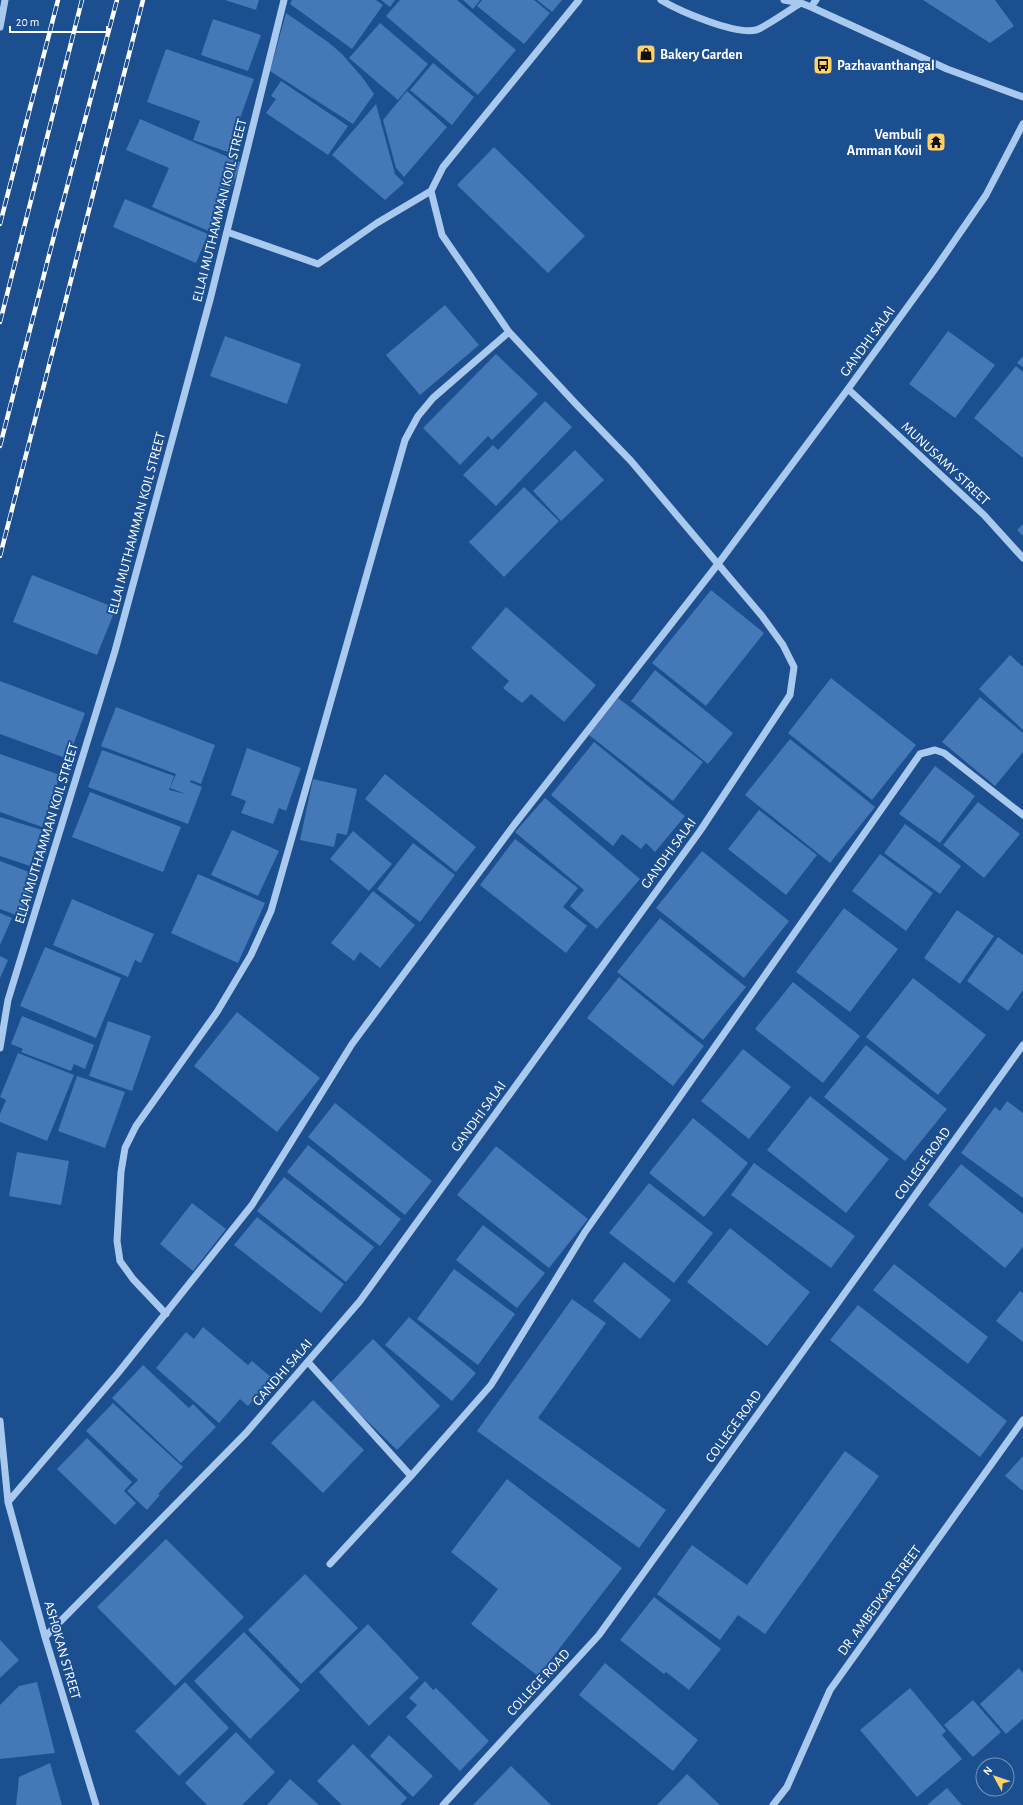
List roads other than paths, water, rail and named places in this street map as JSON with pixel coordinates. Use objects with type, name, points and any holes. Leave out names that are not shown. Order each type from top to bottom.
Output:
[{"type":"street","points":[[0,27],[6,0]]},
{"type":"street","name":"ELLAI MUTHAMMAN KOIL STREET","points":[[0,1048],[8,1000],[115,651],[227,232],[284,0]]},
{"type":"street","points":[[227,232],[318,264],[377,222],[431,191],[443,168],[579,0]]},
{"type":"street","points":[[661,0],[670,6],[702,19],[734,29],[756,30],[799,2]]},
{"type":"street","points":[[784,0],[799,2],[947,69],[1023,97]]},
{"type":"street","points":[[811,7],[816,0]]},
{"type":"street","name":"GANDHI SALAI","points":[[8,1502],[118,1373],[252,1205],[352,1044],[514,825],[718,564],[935,269],[986,195],[1023,124]]},
{"type":"street","points":[[431,191],[442,235],[509,332],[528,350],[576,404],[631,461],[718,564]]},
{"type":"street","points":[[166,1314],[132,1279],[120,1261],[117,1241],[121,1172],[125,1148],[136,1126],[217,1012],[251,955],[271,911],[405,440],[418,416],[433,398],[509,332]]},
{"type":"street","name":"MUNUSAMY STREET","points":[[848,389],[984,515],[1023,558]]},
{"type":"street","name":"GANDHI SALAI","points":[[45,1637],[246,1433],[360,1301],[700,831],[790,695],[794,667],[783,645],[762,616],[718,564]]},
{"type":"street","points":[[330,1564],[411,1476],[491,1385],[585,1232],[920,754],[935,750],[944,753],[1023,815]]},
{"type":"street","name":"COLLEGE ROAD","points":[[443,1805],[599,1635],[1023,1045]]},
{"type":"street","points":[[308,1362],[411,1476]]},
{"type":"street","name":"DR. AMBEDKAR STREET","points":[[773,1805],[787,1787],[830,1690],[1023,1420]]},
{"type":"street","points":[[0,1421],[8,1502]]},
{"type":"street","name":"ASHOKAN STREET","points":[[8,1502],[45,1637],[96,1805]]},
{"type":"railway","points":[[0,224],[58,0]]},
{"type":"railway","points":[[0,322],[82,0]]},
{"type":"railway","points":[[0,446],[117,0]]},
{"type":"railway","points":[[0,556],[143,0]]},
{"type":"place","name":"Bakery Garden","points":[[646,54]]},
{"type":"place","name":"Pazhavanthangal","points":[[823,65]]},
{"type":"place","name":"Vembuli Amman Kovil","points":[[936,142]]}]
